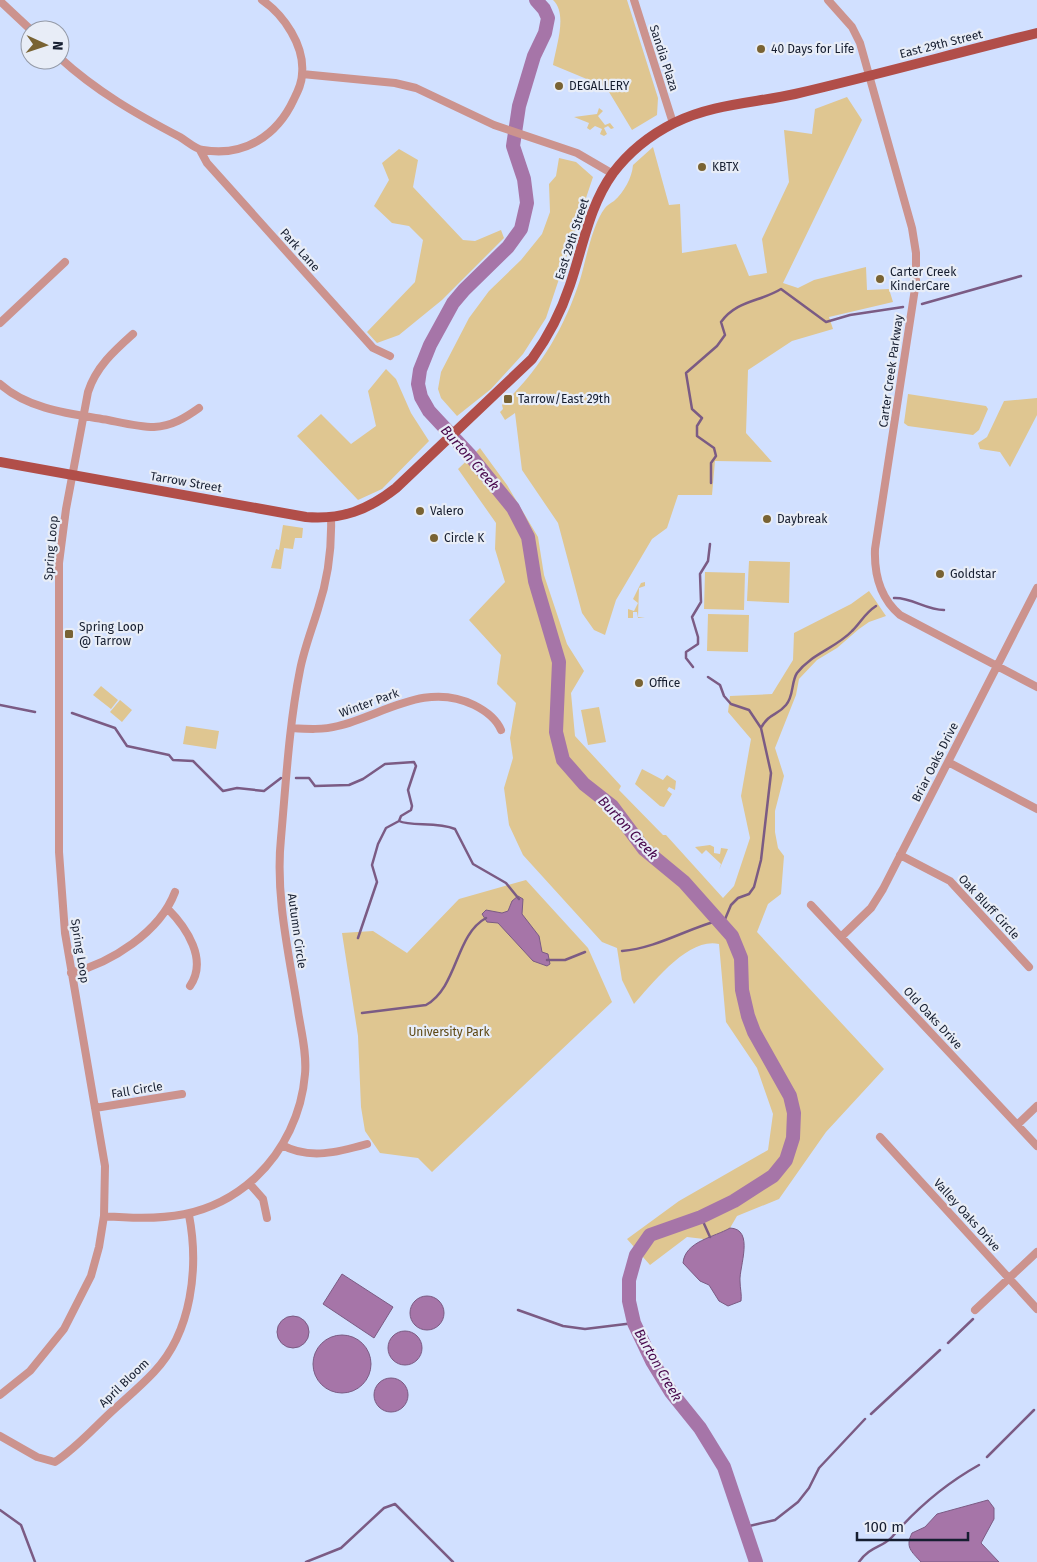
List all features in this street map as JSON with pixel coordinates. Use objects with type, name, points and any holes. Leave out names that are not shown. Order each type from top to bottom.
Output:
[{"type":"main road","name":"East 29th Street","points":[[366,508],[396,488],[464,425],[520,372],[543,344],[563,305],[593,210],[612,174],[638,145],[674,123],[708,110],[795,94],[1037,33]]},
{"type":"main road","name":"Tarrow Street","points":[[0,462],[306,516],[332,517],[366,508]]},
{"type":"street","points":[[70,67],[110,99],[200,150],[237,150],[268,135],[287,114],[297,93],[302,74],[301,59],[293,37],[278,14],[262,0]]},
{"type":"street","name":"Sandia Plaza","points":[[634,0],[674,123]]},
{"type":"street","name":"Carter Creek Parkway","points":[[828,0],[852,27],[860,43],[912,228],[916,266],[878,528],[875,571],[885,599],[900,615],[996,668],[1037,687]]},
{"type":"street","points":[[0,1],[20,20]]},
{"type":"street","points":[[302,74],[396,83],[416,88],[494,125],[578,153],[612,174]]},
{"type":"street","name":"Park Lane","points":[[200,150],[207,164],[373,348],[390,356]]},
{"type":"street","points":[[0,323],[65,262]]},
{"type":"street","name":"Spring Loop","points":[[0,1395],[30,1371],[64,1330],[91,1276],[99,1247],[104,1216],[105,1166],[61,903],[59,852],[58,593],[62,531],[88,392],[96,372],[114,350],[133,334]]},
{"type":"street","points":[[0,384],[18,396],[38,405],[82,416],[154,427],[183,419],[199,408]]},
{"type":"street","name":"Autumn Circle","points":[[104,1216],[153,1219],[189,1215],[224,1200],[264,1170],[282,1145],[297,1112],[305,1072],[304,1048],[282,916],[279,868],[292,728],[300,669],[327,576],[332,517]]},
{"type":"street","name":"Briar Oaks Drive","points":[[841,937],[871,908],[1037,588]]},
{"type":"street","name":"Winter Park","points":[[292,728],[324,729],[338,726],[400,702],[432,697],[466,701],[497,721],[502,730]]},
{"type":"street","points":[[948,762],[1037,809]]},
{"type":"street","name":"Oak Bluff Circle","points":[[900,855],[950,881],[1029,967]]},
{"type":"street","points":[[72,974],[98,965],[120,953],[143,934],[167,908],[175,892]]},
{"type":"street","name":"Old Oaks Drive","points":[[811,905],[1037,1146]]},
{"type":"street","points":[[167,908],[184,927],[192,945],[197,967],[190,986]]},
{"type":"street","name":"Fall Circle","points":[[95,1108],[182,1094]]},
{"type":"street","points":[[1018,1124],[1037,1106]]},
{"type":"street","name":"Valley Oaks Drive","points":[[880,1137],[1037,1309]]},
{"type":"street","points":[[282,1145],[299,1153],[310,1154],[340,1151],[367,1144]]},
{"type":"street","points":[[249,1183],[263,1199],[268,1218]]},
{"type":"street","name":"April Bloom","points":[[0,1436],[37,1457],[55,1462],[154,1372],[179,1332],[193,1280],[195,1254],[189,1215]]},
{"type":"street","points":[[975,1310],[1037,1252]]},
{"type":"green space","points":[[553,0],[627,0],[658,98],[657,115],[632,130],[606,87],[553,65],[560,31],[560,13]]},
{"type":"green space","points":[[847,97],[862,120],[783,283],[798,288],[814,280],[866,267],[867,290],[889,289],[893,302],[829,317],[833,329],[792,341],[748,370],[746,433],[772,462],[715,461],[712,495],[678,495],[667,528],[652,539],[616,600],[605,635],[594,630],[582,613],[558,523],[522,470],[515,413],[505,420],[500,412],[503,409],[502,405],[528,378],[549,348],[574,298],[600,215],[624,189],[631,175],[633,165],[653,147],[669,205],[680,204],[682,253],[736,244],[749,276],[767,273],[762,239],[789,182],[784,130],[812,134],[815,109]]},
{"type":"green space","points":[[599,108],[603,111],[598,116],[605,125],[610,123],[614,128],[611,129],[608,126],[604,128],[607,134],[604,136],[600,134],[602,129],[595,126],[590,130],[587,128],[589,123],[574,117],[597,114]]},
{"type":"green space","points":[[399,149],[418,160],[413,187],[463,240],[475,241],[501,230],[504,238],[442,300],[399,335],[377,343],[367,332],[415,282],[423,240],[409,226],[392,223],[374,206],[389,180],[382,163]]},
{"type":"green space","points":[[559,158],[576,162],[593,177],[546,318],[523,354],[491,389],[457,416],[441,398],[438,389],[441,372],[469,318],[489,291],[521,260],[542,234],[550,212],[549,184],[556,176]]},
{"type":"green space","points":[[386,369],[396,379],[411,413],[429,441],[382,489],[358,500],[297,436],[321,414],[351,444],[376,426],[368,391]]},
{"type":"green space","points":[[908,394],[986,406],[988,409],[979,430],[973,435],[908,426],[904,423]]},
{"type":"green space","points":[[1037,398],[1037,415],[1010,467],[1000,452],[980,449],[978,443],[987,437],[1004,401]]},
{"type":"green space","points":[[480,448],[507,485],[538,537],[544,575],[567,644],[584,671],[571,693],[575,736],[621,786],[619,790],[663,835],[666,835],[723,898],[734,886],[750,838],[741,796],[751,739],[728,712],[730,696],[772,694],[793,660],[794,633],[851,604],[869,591],[886,616],[869,622],[859,629],[837,648],[817,660],[799,679],[796,695],[775,748],[784,776],[775,811],[775,832],[778,848],[784,856],[781,894],[768,904],[757,932],[884,1069],[826,1132],[779,1199],[737,1216],[730,1228],[723,1232],[704,1239],[687,1237],[650,1265],[627,1239],[679,1201],[768,1150],[773,1114],[757,1068],[726,1022],[719,944],[695,947],[683,954],[661,974],[634,1004],[622,980],[617,948],[602,942],[523,855],[509,825],[504,788],[513,758],[510,738],[516,703],[497,684],[501,655],[469,620],[505,582],[495,549],[496,523],[458,469]]},
{"type":"green space","points":[[283,525],[303,528],[302,538],[295,538],[293,549],[284,548],[281,569],[271,568],[276,549],[279,550]]},
{"type":"green space","points":[[749,561],[790,562],[789,603],[747,601]]},
{"type":"green space","points":[[705,572],[745,573],[744,610],[704,609]]},
{"type":"green space","points":[[645,582],[645,586],[639,588],[638,617],[645,618],[638,618],[637,612],[633,612],[633,618],[628,618],[628,609],[634,611],[638,603],[633,599],[641,583]]},
{"type":"green space","points":[[708,614],[749,615],[748,652],[707,651]]},
{"type":"green space","points":[[101,686],[118,700],[111,709],[93,695]]},
{"type":"green space","points":[[120,700],[132,710],[122,722],[110,712]]},
{"type":"green space","points":[[599,707],[606,742],[588,745],[581,710]]},
{"type":"green space","points":[[186,726],[219,731],[216,749],[183,744]]},
{"type":"green space","points":[[642,769],[663,780],[667,775],[676,781],[675,790],[669,787],[667,790],[672,794],[664,807],[660,806],[635,784]]},
{"type":"green space","points":[[710,845],[714,847],[714,853],[720,854],[721,848],[728,849],[719,870],[721,864],[706,850],[702,854],[695,847]]},
{"type":"green space","name":"University Park","points":[[526,880],[588,948],[612,1002],[432,1172],[418,1158],[380,1153],[365,1131],[361,1107],[358,1036],[342,933],[373,931],[407,953],[459,899]]},
{"type":"shaded area","points":[[518,896],[523,899],[522,914],[539,936],[542,952],[548,954],[550,964],[547,966],[533,961],[498,923],[487,922],[482,914],[486,910],[502,913],[508,911],[512,901]]},
{"type":"shaded area","points":[[730,1228],[738,1230],[742,1235],[744,1250],[740,1275],[741,1301],[728,1306],[719,1301],[709,1285],[700,1281],[683,1263],[689,1250],[695,1245]]},
{"type":"shaded area","points":[[342,1274],[393,1307],[374,1338],[323,1304]]},
{"type":"shaded area","points":[[427,1296],[434,1297],[439,1301],[443,1306],[443,1320],[439,1325],[434,1329],[427,1330],[420,1329],[415,1325],[411,1320],[410,1313],[411,1306],[415,1301],[420,1297]]},
{"type":"shaded area","points":[[293,1316],[299,1317],[304,1321],[308,1326],[308,1338],[304,1343],[299,1347],[293,1348],[287,1347],[282,1343],[278,1338],[277,1332],[278,1326],[282,1321],[287,1317]]},
{"type":"shaded area","points":[[405,1331],[412,1332],[417,1336],[421,1341],[421,1355],[417,1360],[412,1364],[405,1365],[398,1364],[393,1360],[389,1355],[388,1348],[389,1341],[393,1336],[398,1332]]},
{"type":"shaded area","points":[[342,1335],[358,1340],[366,1348],[371,1364],[366,1380],[358,1388],[342,1393],[326,1388],[318,1380],[313,1364],[318,1348],[326,1340]]},
{"type":"shaded area","points":[[391,1378],[398,1379],[403,1383],[407,1388],[407,1402],[403,1407],[398,1411],[391,1412],[384,1411],[379,1407],[375,1402],[374,1395],[375,1388],[379,1383],[384,1379]]},
{"type":"shaded area","points":[[988,1500],[994,1508],[994,1519],[981,1543],[999,1562],[921,1562],[910,1549],[909,1542],[912,1533],[925,1527],[937,1514]]},
{"type":"waterway","name":"Burton Creek","points":[[536,0],[544,9],[548,18],[545,33],[534,56],[519,106],[513,146],[524,179],[527,203],[521,229],[508,247],[453,303],[430,345],[420,370],[418,384],[421,397],[429,411],[469,454],[513,508],[528,537],[535,581],[559,662],[556,732],[563,760],[584,784],[612,806],[644,849],[684,882],[732,936],[741,958],[742,990],[748,1016],[754,1032],[790,1096],[794,1113],[793,1138],[786,1160],[773,1176],[734,1201],[701,1217],[650,1235],[636,1255],[629,1280],[629,1301],[634,1323],[652,1361],[671,1392],[700,1428],[724,1467],[756,1562]]},
{"type":"waterway","points":[[922,304],[1021,276]]},
{"type":"waterway","points":[[711,483],[711,463],[716,456],[714,448],[697,436],[697,426],[702,418],[692,409],[686,373],[717,346],[725,335],[721,322],[727,315],[741,305],[781,289],[826,322],[850,315],[903,307]]},
{"type":"waterway","points":[[693,667],[686,658],[686,652],[698,644],[698,637],[692,617],[701,602],[700,574],[708,561],[710,544]]},
{"type":"waterway","points":[[894,598],[906,599],[931,608],[944,610]]},
{"type":"waterway","points":[[723,924],[731,905],[738,898],[749,894],[754,887],[761,860],[771,773],[761,728],[767,720],[783,709],[789,701],[795,677],[803,666],[846,637],[876,606]]},
{"type":"waterway","points":[[708,677],[720,685],[724,696],[731,704],[749,710],[761,728]]},
{"type":"waterway","points":[[0,705],[35,712]]},
{"type":"waterway","points":[[72,713],[115,728],[127,746],[169,755],[173,760],[193,761],[223,791],[237,788],[264,791],[281,778]]},
{"type":"waterway","points":[[296,778],[309,778],[315,786],[349,785],[363,779],[385,764],[414,762],[416,766],[408,790],[412,806],[411,810],[401,816],[399,821],[386,828],[378,844],[372,865],[377,882],[358,938]]},
{"type":"waterway","points":[[399,821],[410,824],[440,825],[455,829],[473,864],[506,883],[519,899]]},
{"type":"waterway","points":[[362,1013],[426,1005],[445,986],[468,936],[486,918]]},
{"type":"waterway","points":[[622,951],[647,946],[720,920]]},
{"type":"waterway","points":[[547,960],[565,960],[585,952]]},
{"type":"waterway","points":[[701,1217],[710,1237]]},
{"type":"waterway","points":[[518,1310],[563,1326],[585,1329],[634,1323]]},
{"type":"waterway","points":[[948,1343],[973,1319]]},
{"type":"waterway","points":[[871,1414],[940,1350]]},
{"type":"waterway","points":[[987,1457],[1034,1410]]},
{"type":"waterway","points":[[745,1527],[775,1520],[798,1502],[809,1488],[819,1468],[865,1419]]},
{"type":"waterway","points":[[859,1562],[867,1553],[888,1541],[932,1497],[979,1465]]},
{"type":"waterway","points":[[306,1562],[341,1548],[384,1508],[395,1504],[453,1562]]},
{"type":"waterway","points":[[0,1510],[21,1525],[35,1562]]},
{"type":"place","name":"40 Days for Life","points":[[761,49]]},
{"type":"place","name":"DEGALLERY","points":[[559,86]]},
{"type":"place","name":"KBTX","points":[[702,167]]},
{"type":"place","name":"Carter Creek KinderCare","points":[[880,279]]},
{"type":"place","name":"Tarrow/East 29th","points":[[508,399]]},
{"type":"place","name":"Valero","points":[[420,511]]},
{"type":"place","name":"Daybreak","points":[[767,519]]},
{"type":"place","name":"Circle K","points":[[434,538]]},
{"type":"place","name":"Goldstar","points":[[940,574]]},
{"type":"place","name":"Spring Loop @ Tarrow","points":[[69,634]]},
{"type":"place","name":"Office","points":[[639,683]]}]
